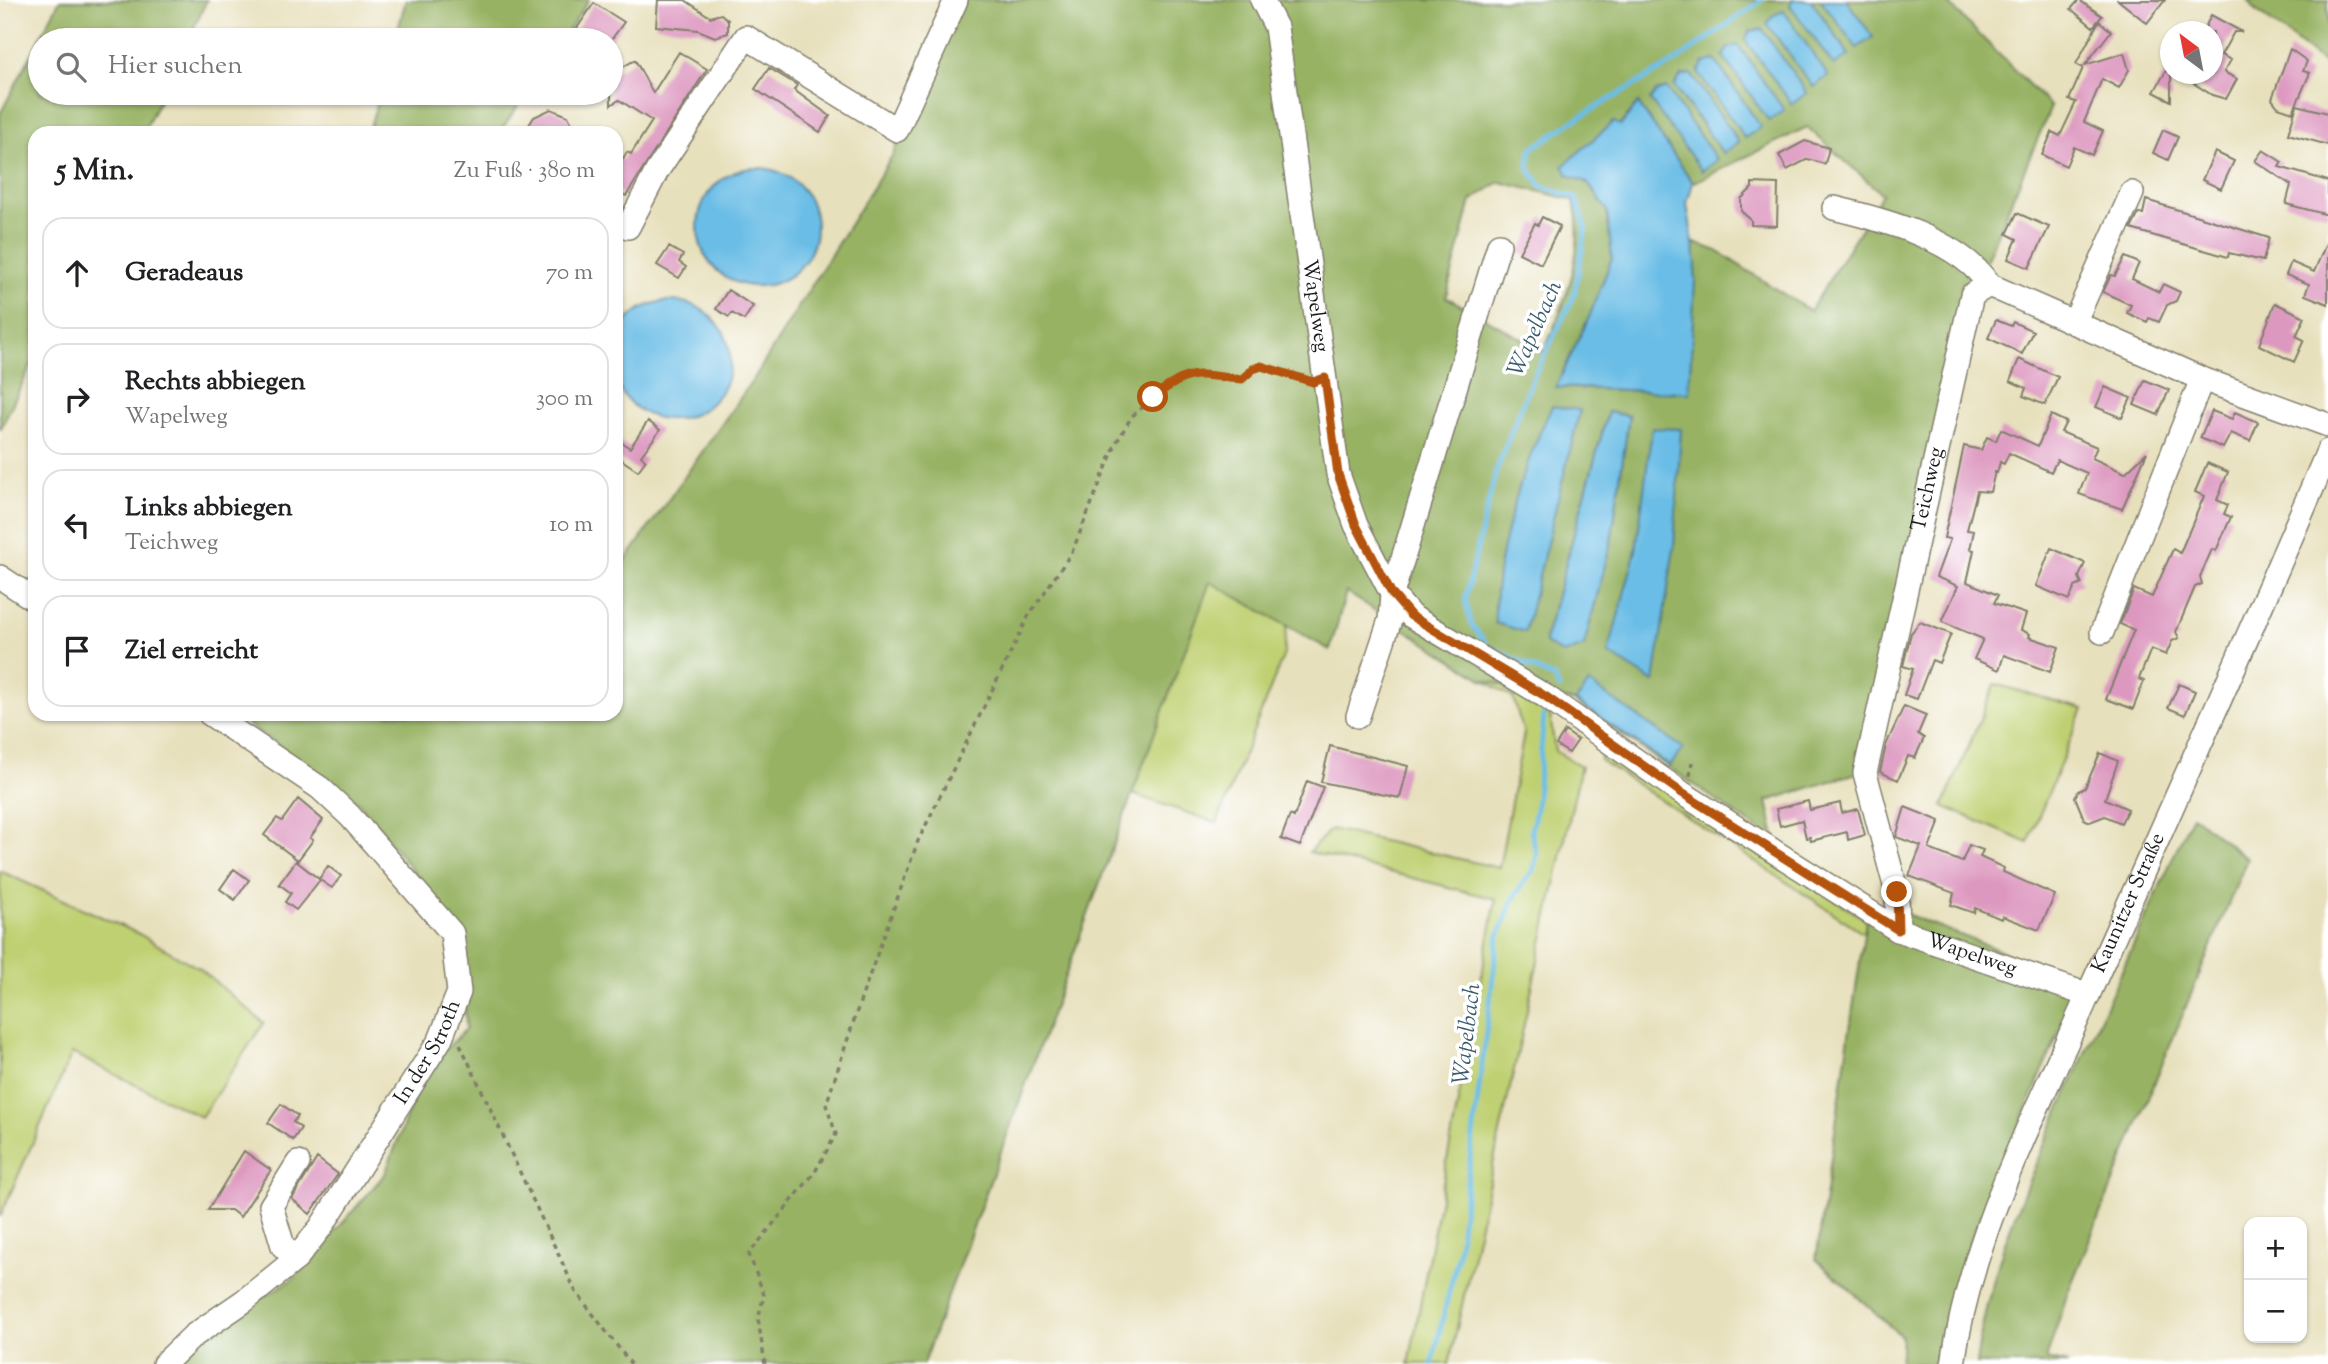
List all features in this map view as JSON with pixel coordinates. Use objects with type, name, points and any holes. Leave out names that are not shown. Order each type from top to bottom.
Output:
[{"type":"street","points":[[628,227],[657,171],[747,37],[897,130],[956,0]]},
{"type":"street","name":"Wapelweg","points":[[1262,0],[1276,27],[1338,474],[1356,525],[1392,594],[1411,616],[1545,696],[1682,793],[1898,930],[2088,995]]},
{"type":"street","points":[[2074,323],[2132,193]]},
{"type":"street","points":[[1834,208],[1892,222],[1978,267],[1989,285],[2202,379],[2328,425]]},
{"type":"street","points":[[1358,716],[1391,620],[1392,594],[1499,245]]},
{"type":"street","name":"Teichweg","points":[[1898,930],[1897,892],[1865,773],[1972,295],[1989,285]]},
{"type":"street","points":[[2102,632],[2202,379]]},
{"type":"street","name":"Kaunitzer Straße","points":[[1953,1364],[1958,1328],[1979,1249],[2040,1098],[2328,453]]},
{"type":"street","points":[[0,577],[28,595]]},
{"type":"street","name":"In der Stroth","points":[[164,1364],[193,1336],[244,1301],[296,1259],[344,1193],[449,1020],[459,992],[453,933],[350,816],[320,788],[220,721]]},
{"type":"street","points":[[296,1259],[283,1246],[271,1206],[298,1163]]},
{"type":"path","points":[[765,1364],[758,1319],[764,1295],[749,1254],[816,1172],[836,1134],[827,1105],[860,999],[918,841],[1029,615],[1072,552],[1116,443],[1132,416],[1153,397],[1178,379],[1196,373],[1242,379],[1261,366],[1313,382],[1325,378]]},
{"type":"path","points":[[449,1020],[576,1292],[631,1364]]},
{"type":"green space","points":[[60,0],[207,0],[194,28],[45,28]]},
{"type":"green space","points":[[406,0],[589,0],[570,28],[398,28]]},
{"type":"green space","points":[[964,0],[1793,0],[1790,6],[1849,55],[1811,0],[1821,0],[1857,47],[1872,36],[1846,0],[1945,0],[2051,107],[1983,268],[1860,772],[1767,801],[1776,842],[1575,702],[1482,679],[1346,592],[1330,650],[1210,582],[923,1364],[177,1364],[203,1334],[296,1277],[385,1174],[424,1071],[466,1029],[462,933],[359,803],[244,721],[623,721],[623,564],[755,377],[892,156]],"holes":[[[1691,74],[1738,142],[1723,153],[1674,86],[1681,76]],[[1638,103],[1693,183],[1807,127],[1882,194],[1810,311],[1717,251],[1695,243],[1689,393],[1556,387],[1590,315],[1612,258],[1607,210],[1587,182],[1613,123],[1620,125]],[[1500,182],[1574,200],[1577,220],[1575,259],[1566,296],[1544,351],[1446,297],[1471,201]],[[1608,412],[1629,416],[1611,542],[1584,646],[1563,654],[1545,643],[1546,635]]]},
{"type":"green space","points":[[2248,0],[2328,0],[2328,66],[2257,11]]},
{"type":"green space","points":[[28,61],[28,105],[157,105],[146,126],[28,126],[28,372],[0,430],[0,114]]},
{"type":"green space","points":[[376,105],[519,105],[504,126],[370,126]]},
{"type":"green space","points":[[1210,581],[1287,626],[1284,654],[1217,823],[1132,794]]},
{"type":"green space","points":[[1482,679],[1523,692],[1550,715],[1555,751],[1581,766],[1449,1364],[1409,1364],[1496,899],[1309,852],[1331,829],[1499,868],[1524,733],[1513,698]]},
{"type":"green space","points":[[1995,684],[2083,709],[2028,843],[1943,806]]},
{"type":"green space","points":[[1604,750],[1866,920],[1864,933],[1600,760]]},
{"type":"green space","points":[[2192,815],[2247,859],[2068,1292],[2046,1359],[2068,1364],[1976,1364],[1991,1288],[2015,1215],[2044,1144]]},
{"type":"green space","points":[[0,871],[139,934],[200,969],[264,1023],[201,1117],[72,1053],[0,1217]]},
{"type":"green space","points":[[1906,914],[2081,982],[1969,1243],[1951,1296],[1939,1364],[1900,1364],[1902,1337],[1816,1259],[1866,920]]},
{"type":"water","points":[[1793,0],[1811,0],[1849,55],[1834,66],[1790,5]]},
{"type":"water","points":[[1821,0],[1846,0],[1873,37],[1857,48]]},
{"type":"water","points":[[1784,11],[1828,76],[1813,87],[1767,24],[1773,15]]},
{"type":"water","points":[[1762,29],[1807,93],[1792,104],[1745,40],[1750,31]]},
{"type":"water","points":[[1738,45],[1784,110],[1769,121],[1723,56],[1728,48]]},
{"type":"water","points":[[1715,60],[1761,127],[1745,138],[1698,73],[1703,63]]},
{"type":"water","points":[[1691,74],[1739,142],[1723,153],[1674,86],[1681,76]]},
{"type":"water","points":[[1666,88],[1717,160],[1702,171],[1650,100],[1656,92]]},
{"type":"water","points":[[1638,103],[1693,183],[1687,203],[1696,263],[1689,393],[1556,387],[1590,315],[1612,258],[1607,210],[1587,182],[1568,175],[1563,166],[1613,122],[1621,125]]},
{"type":"water","points":[[757,168],[780,172],[799,185],[812,204],[816,227],[812,250],[799,269],[780,282],[757,286],[734,282],[715,269],[702,250],[698,227],[702,204],[715,185],[734,172]]},
{"type":"water","points":[[660,302],[682,302],[704,311],[720,327],[729,349],[729,371],[720,393],[704,409],[693,414],[682,418],[660,418],[638,409],[623,394],[623,326],[638,311],[649,306]]},
{"type":"water","points":[[1552,406],[1580,410],[1525,632],[1495,623],[1499,569],[1521,483]]},
{"type":"water","points":[[1608,412],[1629,416],[1611,542],[1584,646],[1563,654],[1545,643],[1546,635]]},
{"type":"water","points":[[1652,428],[1681,429],[1674,548],[1654,682],[1608,653],[1636,550]]},
{"type":"water","points":[[1589,683],[1683,748],[1670,766],[1576,701]]},
{"type":"building","points":[[658,0],[685,0],[710,17],[721,14],[728,20],[728,33],[715,37],[698,30],[656,26]]},
{"type":"building","points":[[2079,0],[2102,16],[2093,27],[2071,9]]},
{"type":"building","points":[[2118,0],[2165,0],[2147,23]]},
{"type":"building","points":[[594,3],[624,22],[620,28],[577,28]]},
{"type":"building","points":[[2211,15],[2222,21],[2208,21]]},
{"type":"building","points":[[2099,21],[2111,31],[2085,65],[2124,53],[2129,70],[2119,88],[2102,79],[2084,122],[2103,131],[2092,155],[2074,147],[2066,166],[2042,155],[2052,132],[2060,136],[2076,102],[2069,100],[2083,68],[2076,64]]},
{"type":"building","points":[[2223,22],[2242,32],[2234,32],[2223,51]]},
{"type":"building","points":[[2290,49],[2307,61],[2303,71],[2310,73],[2293,112],[2278,107],[2272,99]]},
{"type":"building","points":[[679,52],[707,69],[626,196],[623,194],[623,158],[627,152],[631,154],[652,121],[623,103],[623,67],[635,60],[653,93]]},
{"type":"building","points":[[2223,56],[2231,60],[2224,72],[2237,79],[2226,99],[2212,95],[2195,84],[2223,84]]},
{"type":"building","points":[[769,68],[797,85],[794,90],[830,116],[820,132],[755,89]]},
{"type":"building","points":[[2160,81],[2160,84],[2171,84],[2171,101],[2154,92]]},
{"type":"building","points":[[2297,105],[2328,113],[2328,145],[2288,134]]},
{"type":"building","points":[[551,109],[568,116],[573,126],[528,126],[534,117]]},
{"type":"building","points":[[2163,130],[2178,137],[2168,160],[2153,153]]},
{"type":"building","points":[[1805,141],[1829,148],[1825,164],[1808,159],[1787,170],[1779,155]]},
{"type":"building","points":[[2263,150],[2282,162],[2279,167],[2328,181],[2328,215],[2286,204],[2291,185],[2255,161]]},
{"type":"building","points":[[2215,152],[2234,161],[2221,189],[2202,180]]},
{"type":"building","points":[[1752,183],[1778,184],[1777,226],[1751,225],[1751,220],[1741,211],[1741,199],[1752,188]]},
{"type":"building","points":[[2146,200],[2269,238],[2263,261],[2229,253],[2228,257],[2131,229],[2139,213],[2143,214]]},
{"type":"building","points":[[2017,213],[2049,227],[2029,268],[2008,259],[2017,239],[2007,234]]},
{"type":"building","points":[[1542,217],[1560,226],[1541,264],[1519,253],[1535,223],[1538,225]]},
{"type":"building","points":[[2328,239],[2328,304],[2305,295],[2309,284],[2286,275],[2291,262],[2314,272]]},
{"type":"building","points":[[669,247],[683,255],[679,262],[686,267],[679,278],[657,265]]},
{"type":"building","points":[[2125,257],[2139,263],[2132,279],[2159,292],[2163,284],[2180,292],[2176,301],[2167,305],[2159,322],[2149,318],[2147,322],[2127,313],[2131,305],[2103,292],[2111,275],[2115,276]]},
{"type":"building","points":[[728,290],[753,306],[744,320],[732,313],[729,317],[716,309]]},
{"type":"building","points":[[2275,303],[2305,317],[2296,336],[2304,340],[2294,362],[2259,345]]},
{"type":"building","points":[[1996,320],[2011,326],[2013,322],[2033,331],[2022,354],[1988,338]]},
{"type":"building","points":[[2019,359],[2058,377],[2045,405],[2023,396],[2026,388],[2010,381]]},
{"type":"building","points":[[2145,380],[2169,390],[2158,415],[2134,405]]},
{"type":"building","points":[[2105,387],[2131,398],[2122,418],[2096,407]]},
{"type":"building","points":[[2212,411],[2232,419],[2235,412],[2258,422],[2250,441],[2231,433],[2223,448],[2200,438]]},
{"type":"building","points":[[2051,415],[2066,422],[2061,432],[2097,447],[2092,458],[2125,473],[2147,452],[2122,509],[2079,494],[2087,473],[2057,460],[2051,472],[2009,453],[2004,464],[2000,462],[1997,473],[1995,472],[1990,492],[1977,491],[1967,530],[1974,531],[1970,549],[1974,550],[1967,582],[1998,595],[1994,603],[2026,614],[2021,630],[2030,634],[2029,637],[2059,647],[2050,672],[2004,655],[1999,670],[1974,659],[1983,639],[1942,622],[1958,586],[1936,577],[1950,539],[1944,538],[1964,446],[1981,450],[1987,437],[1996,441],[2001,429],[2038,446]]},
{"type":"building","points":[[648,421],[660,430],[641,456],[646,460],[638,471],[623,461],[623,444],[630,448]]},
{"type":"building","points":[[2207,463],[2228,472],[2217,500],[2228,505],[2224,514],[2231,517],[2216,551],[2212,549],[2200,577],[2202,584],[2195,587],[2176,632],[2179,638],[2172,641],[2166,655],[2151,649],[2139,679],[2144,681],[2133,709],[2106,699],[2134,630],[2120,624],[2134,589],[2152,597],[2173,549],[2180,553],[2204,496],[2195,492]]},
{"type":"building","points":[[2051,548],[2085,563],[2079,577],[2082,584],[2075,587],[2069,600],[2036,586]]},
{"type":"building","points":[[1920,622],[1951,634],[1939,663],[1932,660],[1917,699],[1904,695],[1913,669],[1903,666],[1911,633]]},
{"type":"building","points":[[2179,684],[2195,691],[2185,715],[2168,708]]},
{"type":"building","points":[[1904,706],[1926,715],[1918,734],[1924,738],[1915,758],[1908,756],[1898,780],[1880,772],[1886,745]]},
{"type":"building","points":[[1565,731],[1578,740],[1569,753],[1556,745]]},
{"type":"building","points":[[1330,746],[1408,766],[1400,798],[1321,782]]},
{"type":"building","points":[[2100,753],[2118,761],[2105,799],[2128,809],[2121,823],[2105,816],[2090,822],[2084,819],[2075,797],[2078,791],[2085,788]]},
{"type":"building","points":[[1307,781],[1323,787],[1300,846],[1281,839],[1290,815],[1294,817]]},
{"type":"building","points":[[298,799],[323,820],[310,838],[313,840],[298,860],[264,835],[277,818],[282,821]]},
{"type":"building","points":[[1808,801],[1810,810],[1840,803],[1842,813],[1858,809],[1865,835],[1848,840],[1847,832],[1811,841],[1810,837],[1806,838],[1802,820],[1780,826],[1776,809]]},
{"type":"building","points":[[1905,807],[1940,821],[1929,849],[1962,862],[1969,845],[1983,850],[1980,857],[2004,868],[2003,872],[2055,895],[2039,930],[1975,908],[1974,913],[1951,905],[1954,893],[1909,876],[1921,846],[1896,837]]},
{"type":"building","points":[[296,861],[319,879],[328,866],[341,876],[332,888],[320,880],[296,910],[285,902],[291,893],[279,884]]},
{"type":"building","points":[[234,869],[249,880],[235,900],[220,889]]},
{"type":"building","points":[[281,1104],[298,1116],[293,1122],[301,1128],[293,1140],[268,1123]]},
{"type":"building","points":[[244,1151],[271,1170],[240,1217],[231,1210],[208,1210]]},
{"type":"building","points":[[317,1158],[338,1174],[310,1214],[292,1199]]},
{"type":"waterway","name":"Wapelbach","points":[[1559,688],[1554,678],[1488,646],[1471,624],[1465,599],[1496,471],[1531,382],[1574,296],[1586,227],[1576,198],[1541,186],[1528,167],[1531,149],[1581,116],[1676,61],[1762,0]]},
{"type":"waterway","name":"Wapelbach","points":[[1432,1364],[1458,1254],[1498,938],[1514,897],[1533,870],[1537,855],[1531,831],[1536,810],[1544,714]]},
{"type":"route","points":[[1153,397],[1178,379],[1196,373],[1242,379],[1261,366],[1313,382],[1325,378],[1338,474],[1356,525],[1392,594],[1411,616],[1545,696],[1682,793],[1898,930],[1897,892]]}]
